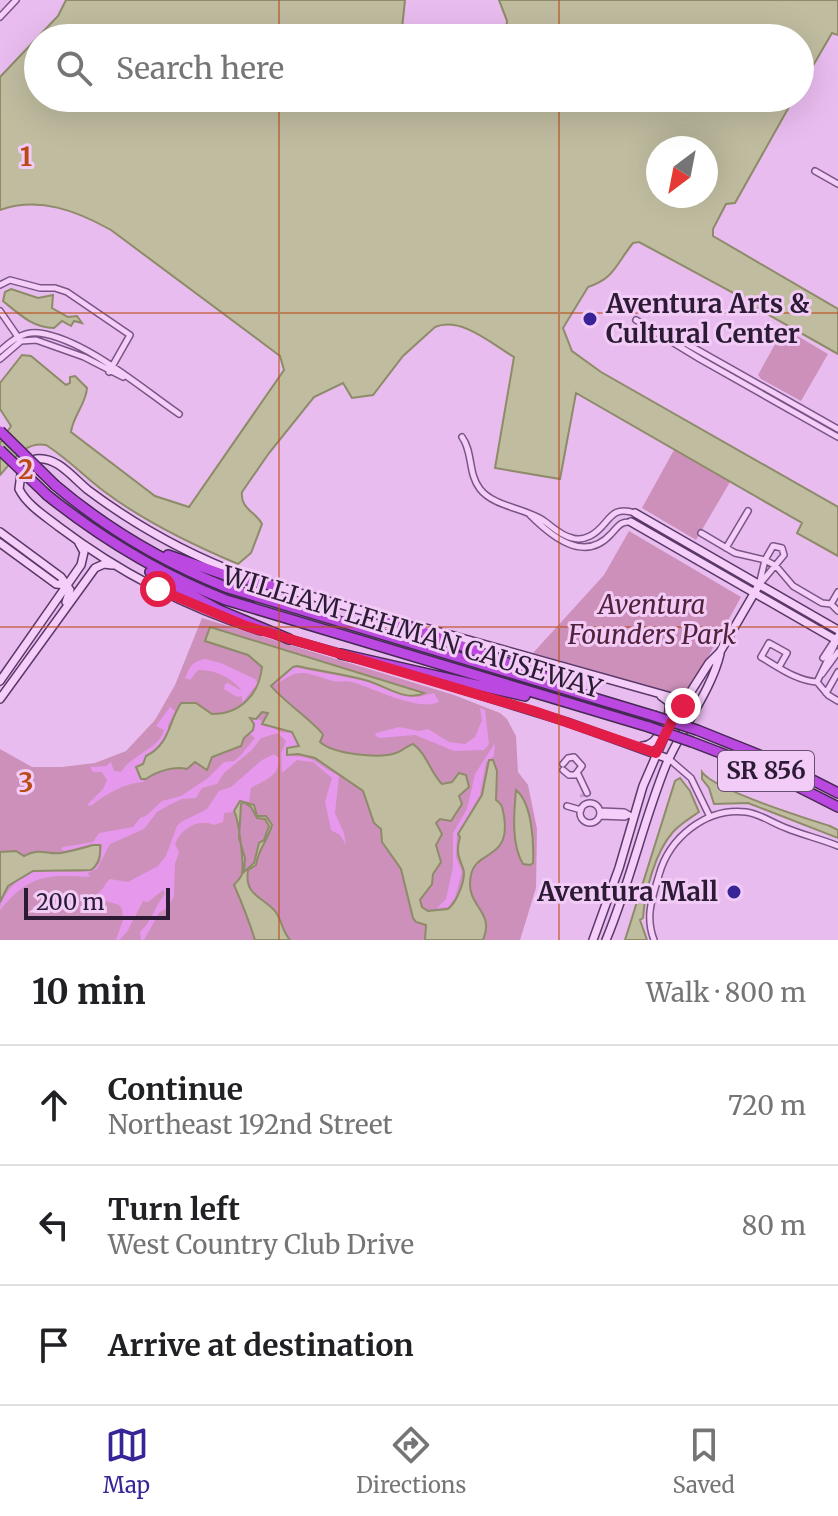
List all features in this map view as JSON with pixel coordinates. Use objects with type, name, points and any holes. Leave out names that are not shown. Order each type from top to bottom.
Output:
[{"type":"highway","name":"WILLIAM LEHMAN CAUSEWAY","points":[[0,431],[55,485],[127,538],[182,568],[251,596],[697,730],[779,763],[838,793]]},
{"type":"highway","name":"WILLIAM LEHMAN CAUSEWAY","points":[[0,450],[47,495],[112,543],[168,575],[238,605],[649,727],[776,775],[838,807]]},
{"type":"highway","points":[[127,538],[208,570],[275,586]]},
{"type":"highway","points":[[112,543],[143,568],[176,587],[219,610],[289,639]]},
{"type":"highway","points":[[389,619],[553,680],[614,698],[640,712]]},
{"type":"highway","points":[[341,654],[531,698],[571,704]]},
{"type":"street","points":[[5,0],[14,2]]},
{"type":"street","points":[[0,17],[14,2]]},
{"type":"street","points":[[815,171],[838,184]]},
{"type":"street","points":[[0,285],[10,280],[67,292],[130,335],[110,369]]},
{"type":"street","points":[[0,311],[19,339]]},
{"type":"street","points":[[636,320],[838,437]]},
{"type":"street","points":[[655,330],[680,340],[838,429]]},
{"type":"street","points":[[0,359],[19,339]]},
{"type":"street","points":[[0,351],[19,339],[56,346],[110,369],[179,414]]},
{"type":"street","points":[[462,437],[480,490],[497,501],[542,519],[559,533],[576,539],[592,535],[618,511],[635,513],[759,585],[837,637]]},
{"type":"street","points":[[628,744],[653,744],[670,708],[666,698],[275,586],[218,565],[174,544],[108,504],[52,461],[36,459],[21,474],[18,482],[20,491],[72,536],[122,569],[211,614],[534,711],[628,744],[656,753],[669,759],[691,778],[710,817]]},
{"type":"street","points":[[726,548],[748,511]]},
{"type":"street","points":[[526,512],[559,541],[580,547],[598,544],[622,523],[631,522],[837,637]]},
{"type":"street","points":[[0,532],[61,577],[70,590],[26,663]]},
{"type":"street","points":[[701,533],[735,553],[776,566],[793,586],[822,603],[831,604],[838,611]]},
{"type":"street","points":[[0,681],[84,558],[84,550],[72,536]]},
{"type":"street","points":[[0,543],[56,584],[78,588],[84,584]]},
{"type":"street","points":[[680,551],[687,543]]},
{"type":"street","points":[[593,940],[611,891],[631,816],[656,753],[680,703],[720,652],[759,585],[784,555],[780,546],[770,549],[759,585]]},
{"type":"street","points":[[0,699],[95,568],[102,564],[122,569]]},
{"type":"street","points":[[831,604],[838,592]]},
{"type":"street","points":[[821,675],[822,660],[837,637]]},
{"type":"street","points":[[779,667],[787,653],[769,643],[761,657],[779,667],[801,679],[817,682],[838,701]]},
{"type":"street","points":[[606,940],[669,759],[717,667],[720,652]]},
{"type":"street","points":[[817,682],[838,652]]},
{"type":"street","points":[[826,693],[838,672]]},
{"type":"street","points":[[640,689],[680,703]]},
{"type":"street","points":[[680,703],[684,727]]},
{"type":"street","points":[[628,744],[646,754],[650,767]]},
{"type":"street","points":[[578,774],[569,775],[563,767],[568,758],[577,758],[582,766],[578,774],[585,798],[582,818],[587,822],[594,822],[600,814],[624,812],[645,823]]},
{"type":"street","points":[[567,806],[585,798]]},
{"type":"street","points":[[585,798],[598,806],[600,814]]},
{"type":"street","points":[[654,940],[648,921],[649,910],[665,857],[678,839],[710,817],[730,812],[752,814],[838,846]]},
{"type":"street","points":[[611,891],[622,895]]},
{"type":"green space","points":[[784,328],[828,354],[801,401],[758,375]]},
{"type":"green space","name":"Aventura Founders Park","points":[[674,450],[730,482],[696,540],[642,508]]},
{"type":"green space","name":"Aventura Founders Park","points":[[629,531],[741,597],[683,696],[533,653],[604,575]]},
{"type":"green space","points":[[202,618],[454,695],[500,713],[507,719],[516,736],[518,772],[528,785],[537,829],[536,888],[520,940],[0,940],[0,749],[32,767],[95,763],[126,751],[155,720],[175,685]]},
{"type":"sand","points":[[205,659],[221,663],[258,683],[242,703],[242,696],[237,697],[224,689],[228,683],[242,691],[223,675],[198,670],[190,680],[185,678],[192,666]]},
{"type":"sand","points":[[293,667],[366,681],[403,695],[418,697],[434,693],[439,702],[408,702],[352,682],[336,682],[304,673],[294,674],[271,686]]},
{"type":"sand","points":[[170,707],[175,711],[168,725],[168,736],[136,767],[144,782],[122,787],[91,806],[87,805],[103,789],[107,780],[102,772],[93,772],[90,767],[106,766],[111,762],[114,771],[121,772],[161,737],[164,730],[156,726]]},
{"type":"sand","points":[[480,708],[485,710],[489,744],[484,750],[454,751],[415,735],[379,738],[375,735],[399,727],[419,731],[428,729],[449,742],[465,744],[475,737],[482,720]]},
{"type":"sand","points":[[252,718],[261,720],[264,726],[273,726],[279,732],[292,733],[299,745],[286,748],[287,756],[310,759],[339,776],[335,813],[346,845],[340,835],[331,830],[325,802],[332,778],[313,762],[297,760],[282,773],[281,753],[286,741],[278,733],[261,738],[252,750],[224,773],[217,784],[202,788],[196,798],[171,804],[157,812],[144,829],[110,844],[97,869],[88,873],[90,877],[39,879],[20,890],[0,910],[8,891],[31,872],[94,870],[100,862],[102,844],[61,849],[93,842],[99,833],[133,827],[162,801],[181,796],[208,778],[224,762],[234,761],[255,738],[250,734],[255,727]]},
{"type":"sand","points":[[495,743],[494,756],[486,762],[480,795],[457,835],[456,857],[462,872],[455,898],[448,907],[437,908],[446,899],[453,867],[453,833],[467,809],[475,774]]},
{"type":"sand","points":[[274,754],[279,758],[277,770],[251,788],[249,802],[242,801],[234,812],[224,813],[223,822],[197,824],[186,829],[178,838],[175,844],[179,852],[175,864],[174,896],[168,907],[159,913],[144,940],[141,940],[140,932],[165,894],[163,890],[148,902],[143,901],[127,932],[119,940],[116,940],[123,920],[119,905],[99,899],[89,901],[80,910],[110,879],[128,882],[158,866],[166,856],[181,822],[207,809],[219,791],[231,787],[262,760]]},
{"type":"shaded area","points":[[66,0],[405,0],[402,24],[50,24]]},
{"type":"shaded area","points":[[499,0],[838,0],[838,35],[832,33],[814,64],[814,24],[507,24]]},
{"type":"shaded area","points":[[24,52],[24,112],[786,112],[735,203],[726,204],[713,229],[713,236],[838,309],[838,354],[639,242],[633,243],[610,275],[588,287],[563,328],[572,351],[601,372],[838,507],[838,556],[797,533],[802,523],[576,393],[560,479],[495,468],[514,357],[476,333],[455,325],[435,327],[403,356],[373,395],[352,398],[343,383],[314,397],[242,492],[243,502],[262,524],[251,553],[238,564],[136,513],[46,445],[25,449],[0,475],[0,443],[11,426],[0,409],[0,383],[22,355],[31,356],[66,385],[70,383],[70,377],[75,376],[87,388],[71,432],[155,496],[189,507],[284,370],[280,356],[111,230],[85,217],[43,205],[0,210],[0,77]]},
{"type":"shaded area","points":[[11,289],[38,298],[53,295],[52,308],[68,317],[77,316],[82,323],[74,321],[71,326],[62,321],[54,328],[33,323],[3,301],[5,292]]},
{"type":"shaded area","points":[[210,627],[424,693],[410,696],[365,680],[297,666],[271,686],[321,731],[320,742],[326,746],[379,756],[396,753],[413,744],[442,784],[452,782],[459,773],[466,775],[469,787],[459,796],[462,804],[451,821],[440,819],[436,823],[442,834],[436,845],[441,862],[433,874],[432,884],[420,900],[422,907],[428,911],[448,909],[460,890],[464,873],[458,853],[458,834],[482,795],[489,760],[493,760],[497,771],[496,800],[502,808],[505,830],[498,848],[474,867],[470,886],[486,922],[483,940],[425,940],[426,925],[413,918],[401,869],[382,842],[381,829],[374,823],[363,791],[315,758],[287,755],[287,748],[299,746],[292,732],[262,724],[268,713],[262,712],[256,719],[250,718],[254,724],[253,730],[241,746],[212,757],[207,770],[195,762],[187,769],[166,770],[141,779],[136,767],[143,764],[146,756],[160,745],[181,703],[196,703],[212,714],[231,711],[246,701],[257,686],[262,667],[248,655],[205,641]]},
{"type":"shaded area","points":[[702,772],[741,795],[830,826],[838,830],[838,838],[748,803],[714,804],[709,788],[702,779]]},
{"type":"shaded area","points":[[680,778],[699,812],[673,832],[656,861],[640,920],[647,940],[625,940],[675,781]]},
{"type":"shaded area","points":[[516,790],[526,804],[531,824],[533,863],[530,865],[523,864],[517,848],[514,828]]},
{"type":"shaded area","points":[[240,801],[254,805],[257,816],[266,816],[272,825],[256,865],[248,870],[247,879],[255,895],[275,911],[290,940],[255,940],[234,885],[242,874],[241,844],[245,858],[244,872],[254,863],[259,843],[264,840],[269,826],[265,819],[257,818],[251,807],[243,802],[239,833],[234,811]]},
{"type":"shaded area","points":[[100,845],[100,852],[98,862],[91,870],[33,871],[8,886],[0,902],[0,852],[16,851],[24,856],[40,852],[61,853]]},
{"type":"place","name":"Aventura Arts & Cultural Center","points":[[590,319]]},
{"type":"place","name":"Aventura Mall","points":[[734,892]]},
{"type":"route","points":[[158,589],[197,608],[270,634],[534,711],[656,753],[674,716],[683,706]]}]
